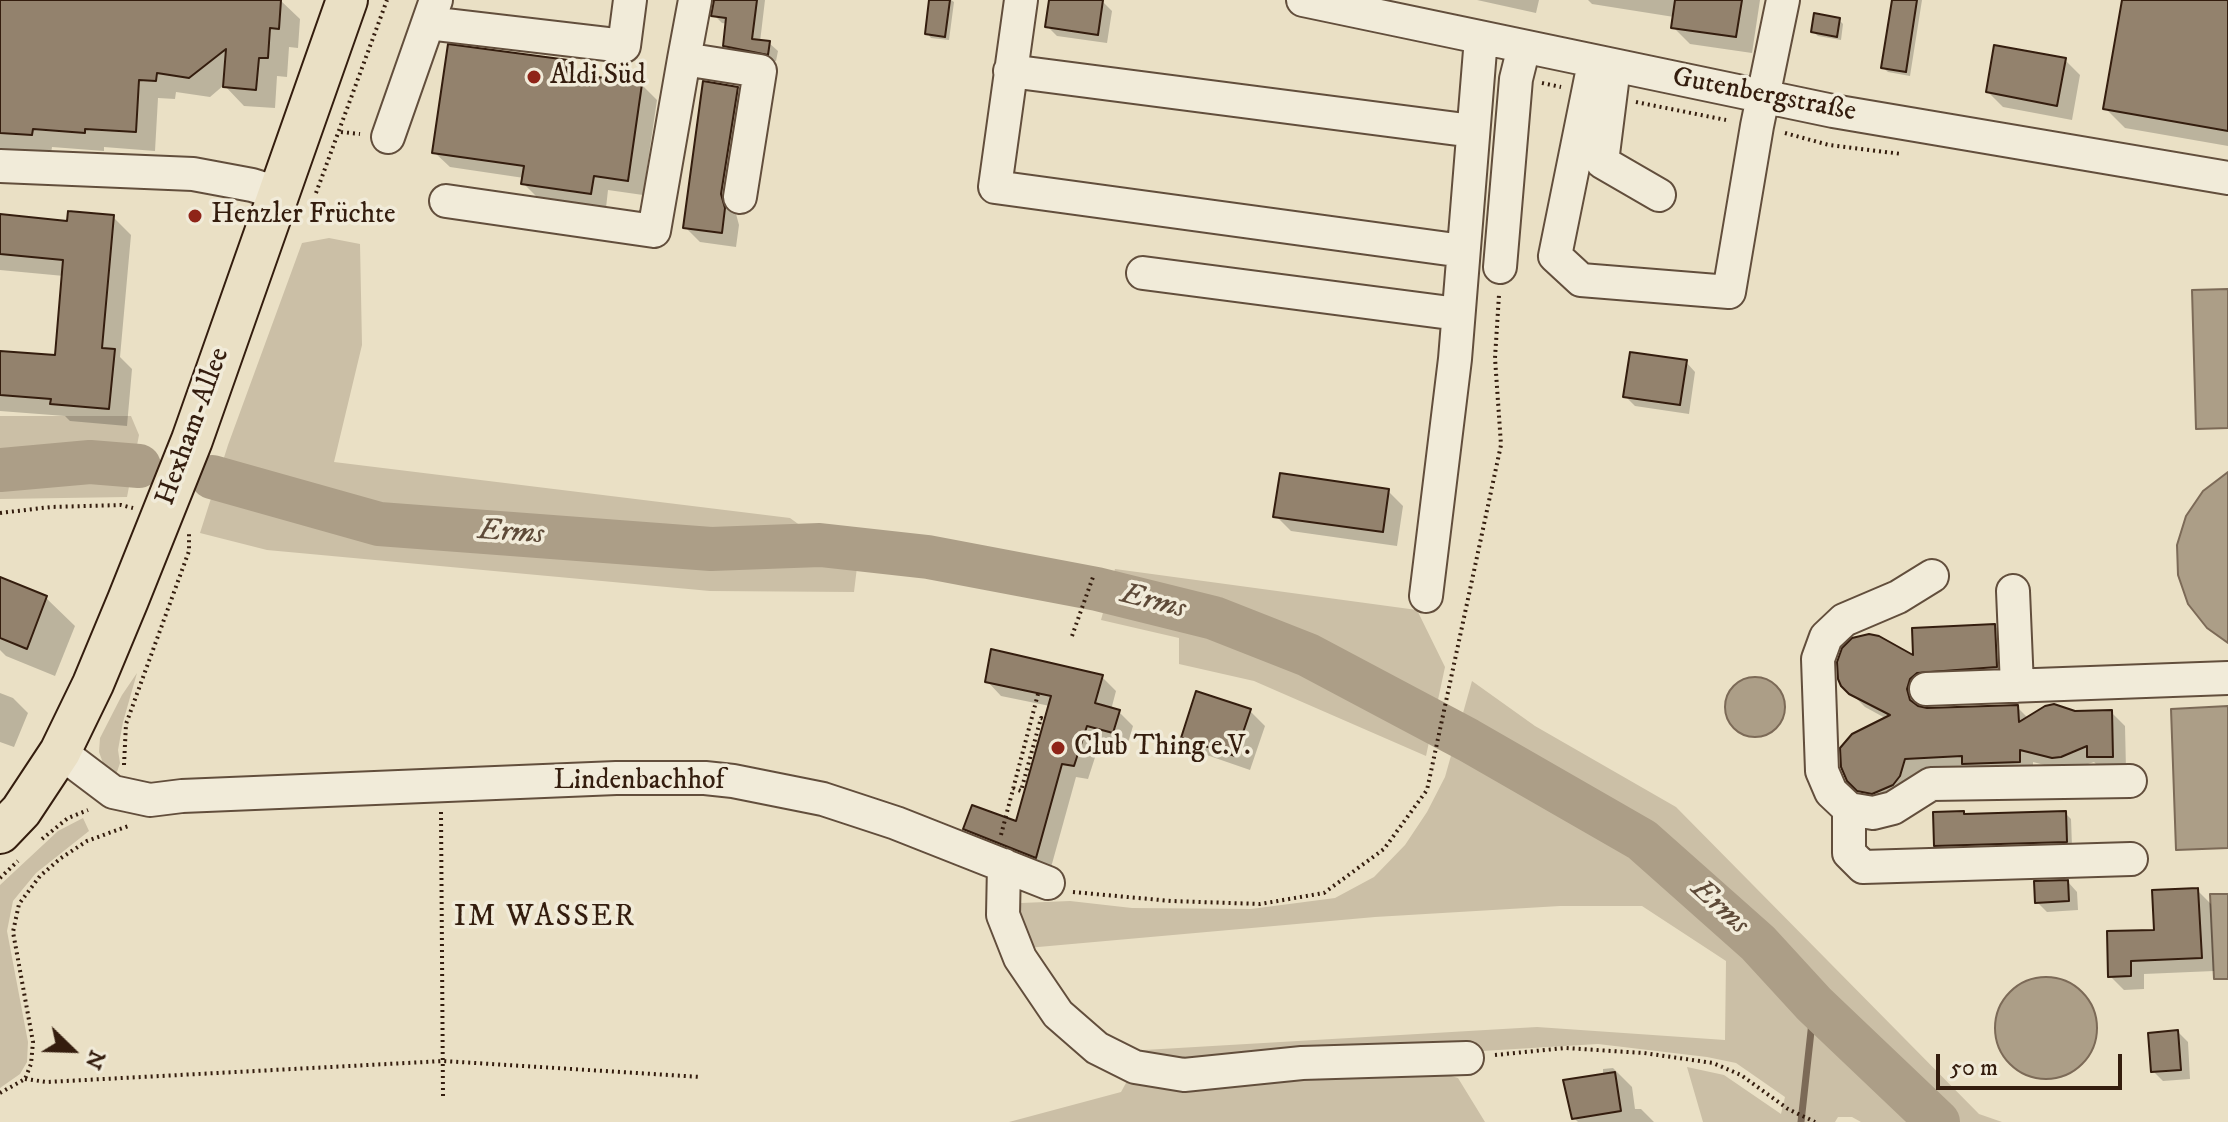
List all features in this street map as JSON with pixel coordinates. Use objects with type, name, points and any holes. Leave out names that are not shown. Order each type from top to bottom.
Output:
[{"type":"main road","name":"Hexham-Allee","points":[[18,846],[21,811],[60,752],[99,670],[192,440],[347,0]]},
{"type":"street","points":[[388,137],[432,12],[624,46],[630,0]]},
{"type":"street","points":[[446,201],[654,231],[695,0]]},
{"type":"street","points":[[1021,0],[995,187],[1463,251]]},
{"type":"street","name":"Gutenbergstraße","points":[[1303,0],[1833,111],[2228,178]]},
{"type":"street","points":[[1604,65],[1555,256],[1581,280],[1729,292],[1757,126],[1783,0]]},
{"type":"street","points":[[1426,596],[1458,314],[1481,38]]},
{"type":"street","points":[[1500,267],[1516,79],[1524,47]]},
{"type":"street","points":[[684,59],[760,71],[740,197]]},
{"type":"street","points":[[1604,65],[1602,162],[1659,195]]},
{"type":"street","points":[[1010,71],[1473,131]]},
{"type":"street","points":[[0,166],[193,174],[278,193]]},
{"type":"street","points":[[1143,273],[1458,314]]},
{"type":"street","points":[[1932,576],[1898,597],[1844,620],[1826,637],[1818,659],[1822,771],[1831,792],[1849,809],[1873,813],[1893,808],[1931,784],[2130,781]]},
{"type":"street","points":[[2013,591],[2017,686]]},
{"type":"street","points":[[1926,689],[2228,678]]},
{"type":"street","name":"Lindenbachhof","points":[[60,752],[113,792],[150,800],[182,796],[616,778],[733,781],[823,799],[896,823],[1048,883]]},
{"type":"street","points":[[1849,809],[1849,853],[1863,867],[2131,859]]},
{"type":"street","points":[[999,863],[1003,915],[1020,958],[1058,1014],[1097,1048],[1135,1067],[1184,1075],[1302,1063],[1467,1058]]},
{"type":"path","points":[[327,127],[388,137]]},
{"type":"path","points":[[1048,883],[1078,894],[1260,904],[1324,893],[1384,849],[1427,790],[1501,445],[1495,358],[1500,267]]},
{"type":"path","points":[[0,513],[51,507],[121,505],[131,508],[137,496]]},
{"type":"path","points":[[1072,636],[1093,577]]},
{"type":"path","points":[[999,863],[1013,788],[1038,694]]},
{"type":"path","points":[[1013,788],[1021,791],[1041,718],[1044,719]]},
{"type":"path","points":[[440,786],[443,1097]]},
{"type":"path","points":[[0,878],[18,846],[82,811],[104,808],[113,792]]},
{"type":"path","points":[[25,1079],[31,1064],[33,1042],[13,932],[19,904],[40,876],[61,858],[87,841],[140,822],[147,813],[150,800]]},
{"type":"path","points":[[1467,1058],[1565,1048],[1644,1053],[1713,1063],[1741,1075],[1788,1109],[1815,1122]]},
{"type":"path","points":[[0,1093],[25,1079],[47,1082],[444,1061],[700,1077]]},
{"type":"shaded area","points":[[329,238],[360,244],[362,345],[334,462],[790,518],[857,567],[854,592],[710,591],[267,550],[200,533],[228,445],[302,243]]},
{"type":"shaded area","points":[[2228,289],[2228,428],[2196,429],[2192,290]]},
{"type":"shaded area","points":[[0,416],[131,416],[139,435],[127,497],[0,499]]},
{"type":"shaded area","points":[[2228,472],[2228,643],[2207,628],[2188,604],[2178,575],[2177,545],[2186,516],[2203,491]]},
{"type":"shaded area","points":[[1115,569],[1417,610],[1445,667],[1426,756],[1254,681],[1179,664],[1179,638],[1101,620]]},
{"type":"shaded area","points":[[137,673],[123,722],[116,775],[103,763],[99,752],[100,738]]},
{"type":"shaded area","points":[[1755,677],[1767,679],[1776,686],[1783,695],[1783,719],[1776,728],[1767,735],[1755,737],[1743,735],[1734,728],[1727,719],[1725,707],[1727,695],[1734,686],[1743,679]]},
{"type":"shaded area","points":[[1472,681],[1535,726],[1676,807],[1979,1114],[2002,1122],[1861,1122],[1852,1117],[1838,1117],[1835,1122],[1703,1122],[1687,1067],[1724,1075],[1781,1114],[1785,1097],[1736,1063],[1598,1044],[1184,1069],[1127,1051],[1537,1027],[1725,1040],[1726,961],[1642,906],[1560,906],[1375,917],[1027,948],[1011,918],[1021,903],[1070,901],[1132,908],[1251,909],[1335,898],[1374,877],[1405,845],[1445,777]]},
{"type":"shaded area","points":[[2228,706],[2228,848],[2176,850],[2171,709]]},
{"type":"shaded area","points":[[83,818],[89,831],[36,873],[13,901],[7,931],[28,1042],[27,1062],[20,1074],[0,1088],[0,885],[58,831]]},
{"type":"shaded area","points":[[2210,894],[2228,894],[2228,979],[2214,979]]},
{"type":"shaded area","points":[[2046,977],[2065,981],[2082,992],[2093,1009],[2097,1028],[2093,1047],[2082,1064],[2065,1075],[2046,1079],[2027,1075],[2010,1064],[1999,1047],[1995,1028],[1999,1009],[2010,992],[2027,981]]},
{"type":"shaded area","points":[[1441,1073],[1458,1078],[1485,1122],[1009,1122],[1121,1092],[1131,1074]]},
{"type":"building","points":[[0,0],[281,0],[279,29],[270,28],[268,58],[259,58],[256,90],[223,87],[226,49],[189,78],[157,73],[156,81],[139,80],[136,132],[85,129],[85,133],[33,129],[32,135],[0,133]]},
{"type":"building","points":[[714,0],[757,0],[752,39],[770,41],[768,55],[723,46],[726,18],[711,16]]},
{"type":"building","points":[[929,0],[950,0],[945,37],[925,34]]},
{"type":"building","points":[[1049,0],[1103,0],[1098,35],[1045,27]]},
{"type":"building","points":[[1675,0],[1742,0],[1736,37],[1671,28]]},
{"type":"building","points":[[1892,0],[1917,0],[1906,72],[1881,68]]},
{"type":"building","points":[[2122,0],[2228,0],[2228,131],[2103,109]]},
{"type":"building","points":[[1814,13],[1840,18],[1837,37],[1811,32]]},
{"type":"building","points":[[448,44],[568,60],[566,72],[642,84],[628,181],[594,176],[591,194],[521,184],[524,166],[432,153]]},
{"type":"building","points":[[1994,45],[2066,58],[2057,106],[1986,92]]},
{"type":"building","points":[[703,81],[738,87],[721,194],[725,208],[722,233],[683,228]]},
{"type":"building","points":[[68,211],[114,215],[102,348],[115,349],[109,409],[50,404],[51,399],[0,395],[0,351],[55,355],[63,260],[0,254],[0,214],[67,221]]},
{"type":"building","points":[[1630,352],[1687,360],[1680,405],[1623,397]]},
{"type":"building","points":[[1280,473],[1389,489],[1383,532],[1273,517]]},
{"type":"building","points":[[0,577],[47,596],[27,649],[0,638]]},
{"type":"building","points":[[1995,624],[1997,667],[1917,673],[1910,679],[1907,689],[1910,700],[1927,708],[2018,705],[2019,722],[2054,704],[2075,711],[2112,710],[2113,757],[2087,757],[2087,746],[2052,758],[2020,750],[2020,762],[1962,764],[1962,756],[1905,759],[1900,776],[1893,785],[1872,794],[1857,791],[1847,781],[1841,767],[1840,748],[1852,734],[1890,715],[1849,694],[1841,686],[1837,662],[1842,648],[1852,638],[1869,634],[1879,636],[1913,655],[1912,628]]},
{"type":"building","name":"Club Thing e.V.","points":[[991,649],[1103,675],[1095,703],[1120,710],[1113,733],[1087,726],[1074,766],[1062,764],[1036,858],[963,829],[972,805],[1016,821],[1051,696],[985,682]]},
{"type":"building","points":[[1196,691],[1251,709],[1235,756],[1181,738]]},
{"type":"building","points":[[1964,811],[1964,814],[2066,811],[2067,842],[1934,846],[1933,812]]},
{"type":"building","points":[[2068,880],[2069,901],[2035,903],[2034,881]]},
{"type":"building","points":[[2198,888],[2202,958],[2131,961],[2131,976],[2108,977],[2107,931],[2154,930],[2152,890]]},
{"type":"building","points":[[2178,1030],[2181,1070],[2151,1072],[2148,1033]]},
{"type":"building","points":[[1615,1072],[1621,1111],[1572,1119],[1563,1080]]},
{"type":"waterway","name":"Erms","points":[[0,470],[90,462],[139,466]]},
{"type":"waterway","name":"Erms","points":[[212,477],[379,524],[711,549],[820,545],[928,557],[1097,589],[1214,618],[1308,655],[1468,740],[1642,840],[1758,943],[1814,1004],[1938,1122]]},
{"type":"waterway","points":[[1801,1122],[1814,1004]]},
{"type":"place","name":"Aldi Süd","points":[[534,77]]},
{"type":"place","name":"Henzler Früchte","points":[[195,216]]},
{"type":"place","name":"Club Thing e.V.","points":[[1058,748]]},
{"type":"district","name":"IM WASSER","points":[[545,919]]}]
